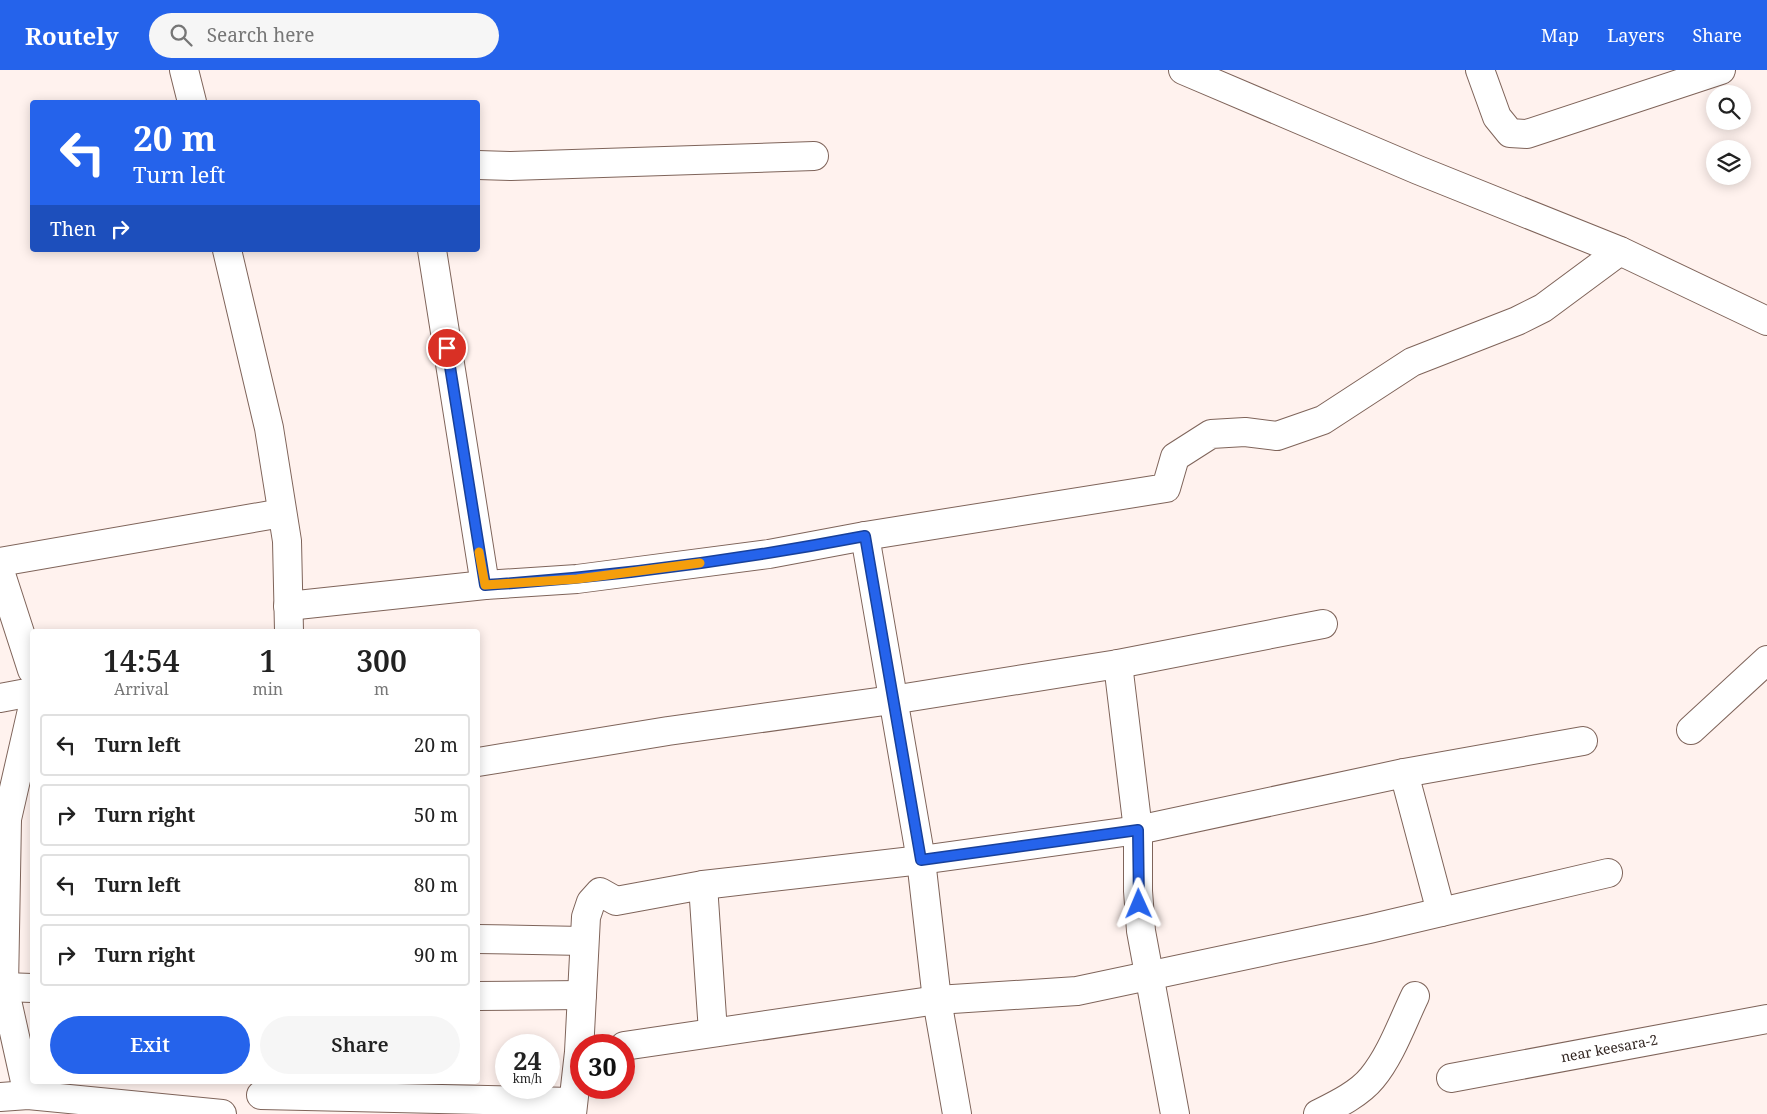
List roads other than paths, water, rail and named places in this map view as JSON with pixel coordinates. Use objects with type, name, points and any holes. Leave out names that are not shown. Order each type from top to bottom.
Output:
[{"type":"street","points":[[184,70],[192,100]]},
{"type":"street","points":[[1183,70],[1418,170],[1620,251],[1767,321]]},
{"type":"street","points":[[1480,70],[1497,117],[1510,134],[1527,134],[1722,70]]},
{"type":"street","points":[[480,165],[510,166],[814,156]]},
{"type":"street","points":[[227,252],[269,428],[287,541],[288,619],[485,585],[577,579],[769,554],[865,536],[1166,488],[1175,456],[1210,434],[1245,432],[1277,436],[1322,420],[1412,362],[1517,321],[1543,308],[1620,251]]},
{"type":"street","points":[[432,252],[485,585]]},
{"type":"street","points":[[0,562],[282,513]]},
{"type":"street","points":[[865,536],[921,860],[937,1000],[957,1114]]},
{"type":"street","points":[[0,571],[30,664]]},
{"type":"street","points":[[480,762],[668,731],[892,700],[1118,664],[1323,624]]},
{"type":"street","points":[[1691,730],[1767,660]]},
{"type":"street","points":[[1118,664],[1138,830],[1138,891],[1141,931],[1175,1114]]},
{"type":"street","points":[[0,698],[30,692]]},
{"type":"street","points":[[28,1095],[4,987],[4,819],[30,718]]},
{"type":"street","points":[[581,1034],[583,941],[586,917],[591,902],[600,892],[616,900],[703,884],[921,860],[1138,830],[1404,773],[1583,741]]},
{"type":"street","points":[[1404,773],[1441,912]]},
{"type":"street","points":[[635,1044],[937,1000],[1077,991],[1441,912],[1608,873]]},
{"type":"street","points":[[703,884],[713,1032]]},
{"type":"street","points":[[480,939],[583,941]]},
{"type":"street","points":[[4,987],[30,988]]},
{"type":"street","points":[[480,996],[582,995]]},
{"type":"street","points":[[1318,1114],[1343,1101],[1372,1079],[1391,1046],[1415,996]]},
{"type":"street","name":"near keesara-2","points":[[1451,1078],[1767,1018]]},
{"type":"street","points":[[0,1097],[28,1095],[222,1114]]},
{"type":"street","points":[[262,1097],[572,1108]]}]
